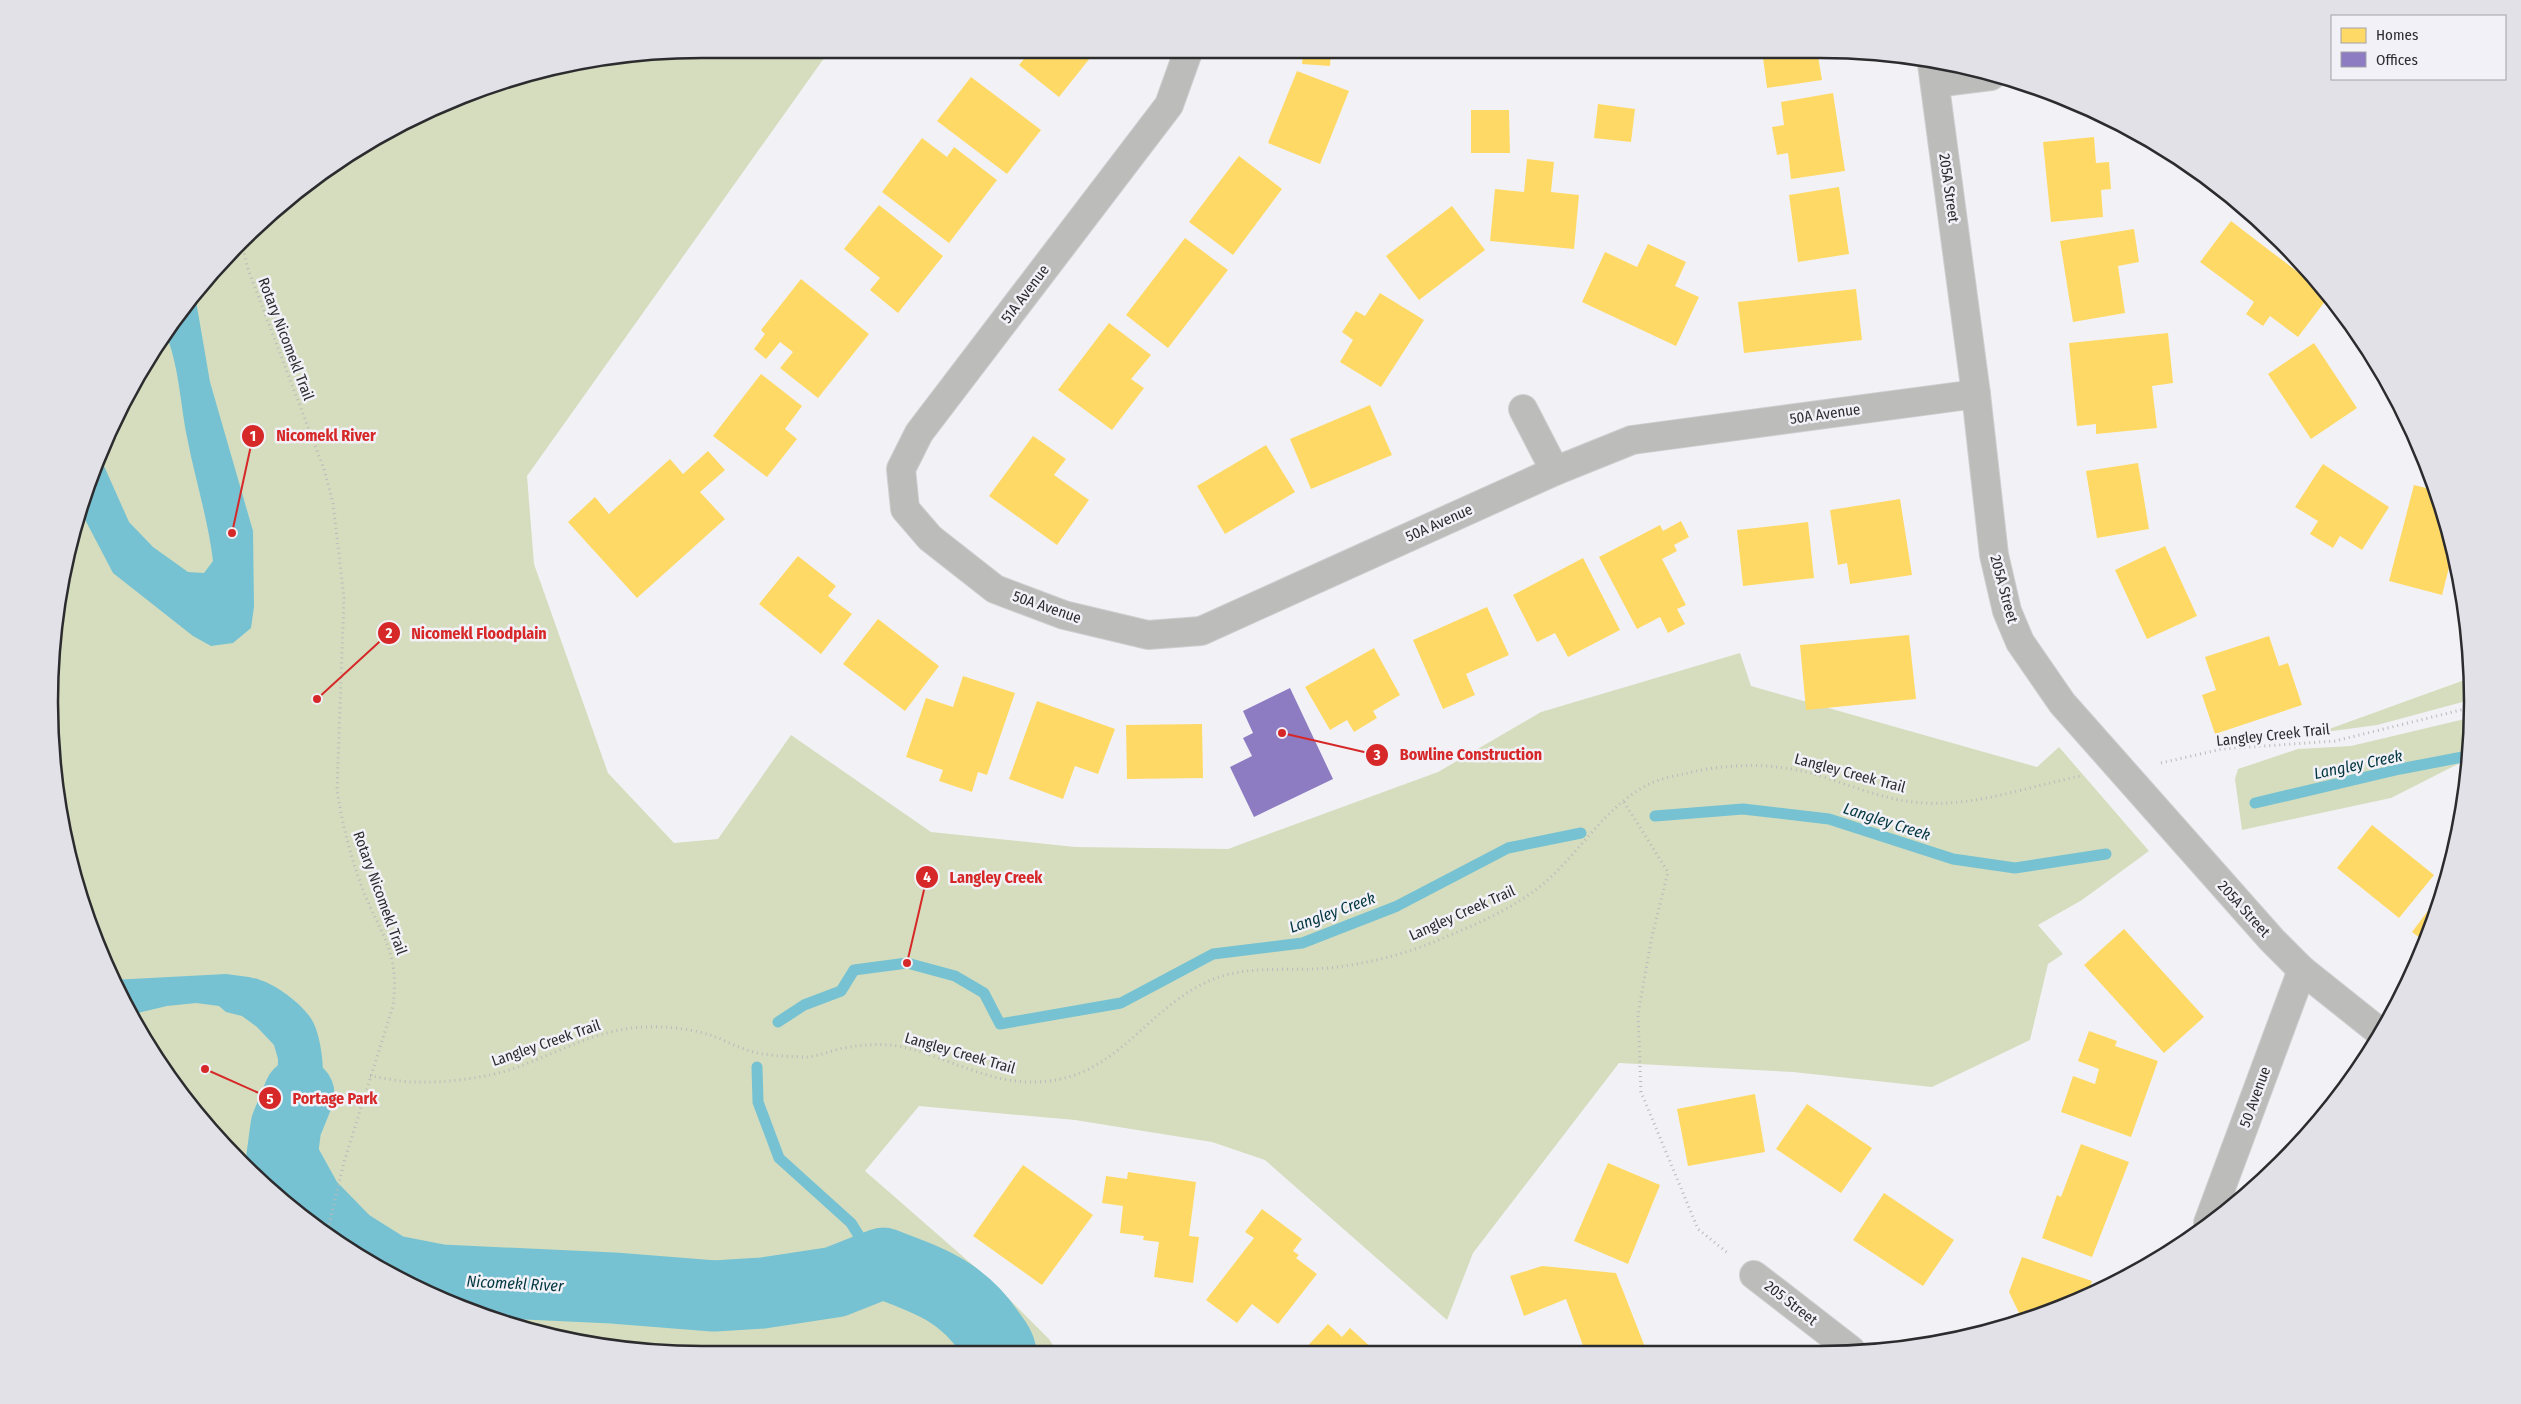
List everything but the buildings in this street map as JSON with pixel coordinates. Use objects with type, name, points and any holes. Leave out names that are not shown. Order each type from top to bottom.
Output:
[{"type":"street","name":"51A Avenue","points":[[930,538],[905,509],[901,469],[919,432],[1169,106],[1186,58]]},
{"type":"street","points":[[1934,74],[1969,75]]},
{"type":"street","name":"205A Street","points":[[1934,74],[1976,394],[1994,555],[2007,611],[2020,642],[2037,670],[2062,703],[2225,889],[2302,970],[2375,1028]]},
{"type":"street","name":"50A Avenue","points":[[930,538],[995,588],[1064,615],[1148,635],[1201,631],[1554,471],[1632,440],[1976,394]]},
{"type":"street","points":[[1523,409],[1554,471]]},
{"type":"street","name":"50 Avenue","points":[[2212,1212],[2302,970]]},
{"type":"street","name":"205 Street","points":[[1754,1275],[1846,1345]]},
{"type":"path","name":"Rotary Nicomekl Trail","points":[[243,249],[248,269],[324,469],[333,503],[339,541],[344,598],[337,790],[342,819],[363,890],[388,941],[394,966],[393,1006],[344,1162],[328,1226]]},
{"type":"path","name":"Langley Creek Trail","points":[[370,1076],[414,1082],[477,1077],[509,1071],[594,1036],[642,1027],[669,1027],[704,1033],[759,1054],[810,1057],[844,1048],[883,1043],[908,1048],[999,1079],[1028,1082],[1060,1081],[1083,1073],[1109,1058],[1178,998],[1213,980],[1256,968],[1327,968],[1383,958],[1434,942],[1516,904],[1544,883],[1601,821],[1624,802],[1649,784],[1689,772],[1734,767],[1786,768],[1901,800],[1952,804],[2002,796],[2049,782],[2119,769],[2172,762],[2222,750],[2335,741],[2463,710]]},
{"type":"path","points":[[1624,802],[1668,872],[1652,936],[1638,1014],[1641,1092],[1698,1229],[1754,1275]]},
{"type":"green space","points":[[824,58],[527,476],[534,564],[608,773],[674,843],[718,839],[791,735],[931,832],[1075,847],[1228,849],[1438,772],[1541,712],[1740,653],[1751,686],[2037,767],[2059,747],[2149,851],[2082,900],[2038,925],[2063,954],[2048,964],[2030,1040],[1932,1087],[1793,1072],[1619,1063],[1473,1253],[1447,1320],[1265,1160],[1212,1142],[1075,1120],[919,1106],[865,1171],[991,1281],[1049,1339],[1054,1346],[660,1345],[618,1341],[535,1325],[455,1297],[417,1280],[344,1238],[277,1187],[246,1158],[217,1127],[166,1060],[124,987],[107,949],[79,869],[63,786],[59,744],[59,660],[63,618],[79,535],[92,495],[124,417],[144,380],[166,344],[217,277],[277,217],[310,191],[344,166],[417,124],[455,107],[535,79],[618,63],[660,59]]},
{"type":"green space","points":[[2462,681],[2463,702],[2377,725],[2318,733]]},
{"type":"green space","points":[[2463,720],[2460,763],[2391,798],[2242,830],[2235,779],[2238,769],[2298,749],[2351,746]]},
{"type":"water","points":[[196,303],[210,382],[253,531],[254,607],[251,628],[233,643],[211,646],[193,636],[113,573],[84,518],[103,465],[129,522],[153,547],[188,572],[204,573],[213,561],[168,341]]},
{"type":"water","points":[[226,974],[248,977],[267,983],[282,991],[304,1009],[316,1028],[323,1063],[323,1079],[318,1100],[295,1139],[293,1149],[303,1179],[290,1197],[270,1180],[259,1150],[277,1104],[278,1059],[274,1045],[257,1027],[242,1016],[226,1012],[219,1006],[196,1003],[167,1006],[138,1013],[121,980]]},
{"type":"waterway","name":"Langley Creek","points":[[2255,803],[2400,769],[2461,757]]},
{"type":"waterway","name":"Langley Creek","points":[[1655,816],[1743,809],[1829,819],[1953,859],[2015,868],[2106,854]]},
{"type":"waterway","name":"Langley Creek","points":[[778,1022],[804,1005],[841,991],[854,970],[907,963],[955,976],[984,993],[1000,1024],[1121,1003],[1213,954],[1302,943],[1397,906],[1508,848],[1581,833]]},
{"type":"waterway","name":"Langley Creek","points":[[757,1067],[758,1102],[779,1158],[851,1223],[866,1247],[883,1263]]},
{"type":"waterway","name":"Nicomekl River","points":[[299,1094],[286,1126],[282,1156],[308,1203],[337,1233]]},
{"type":"waterway","name":"Nicomekl River","points":[[403,1273],[441,1280],[613,1288],[714,1296],[763,1293],[835,1282],[883,1263],[915,1275],[956,1297],[979,1319],[999,1346]]},
{"type":"place","name":"Nicomekl River","points":[[232,533]]},
{"type":"place","name":"Nicomekl Floodplain","points":[[317,699]]},
{"type":"place","name":"Bowline Construction","points":[[1282,733]]},
{"type":"place","name":"Langley Creek","points":[[907,963]]},
{"type":"place","name":"Portage Park","points":[[205,1069]]}]
